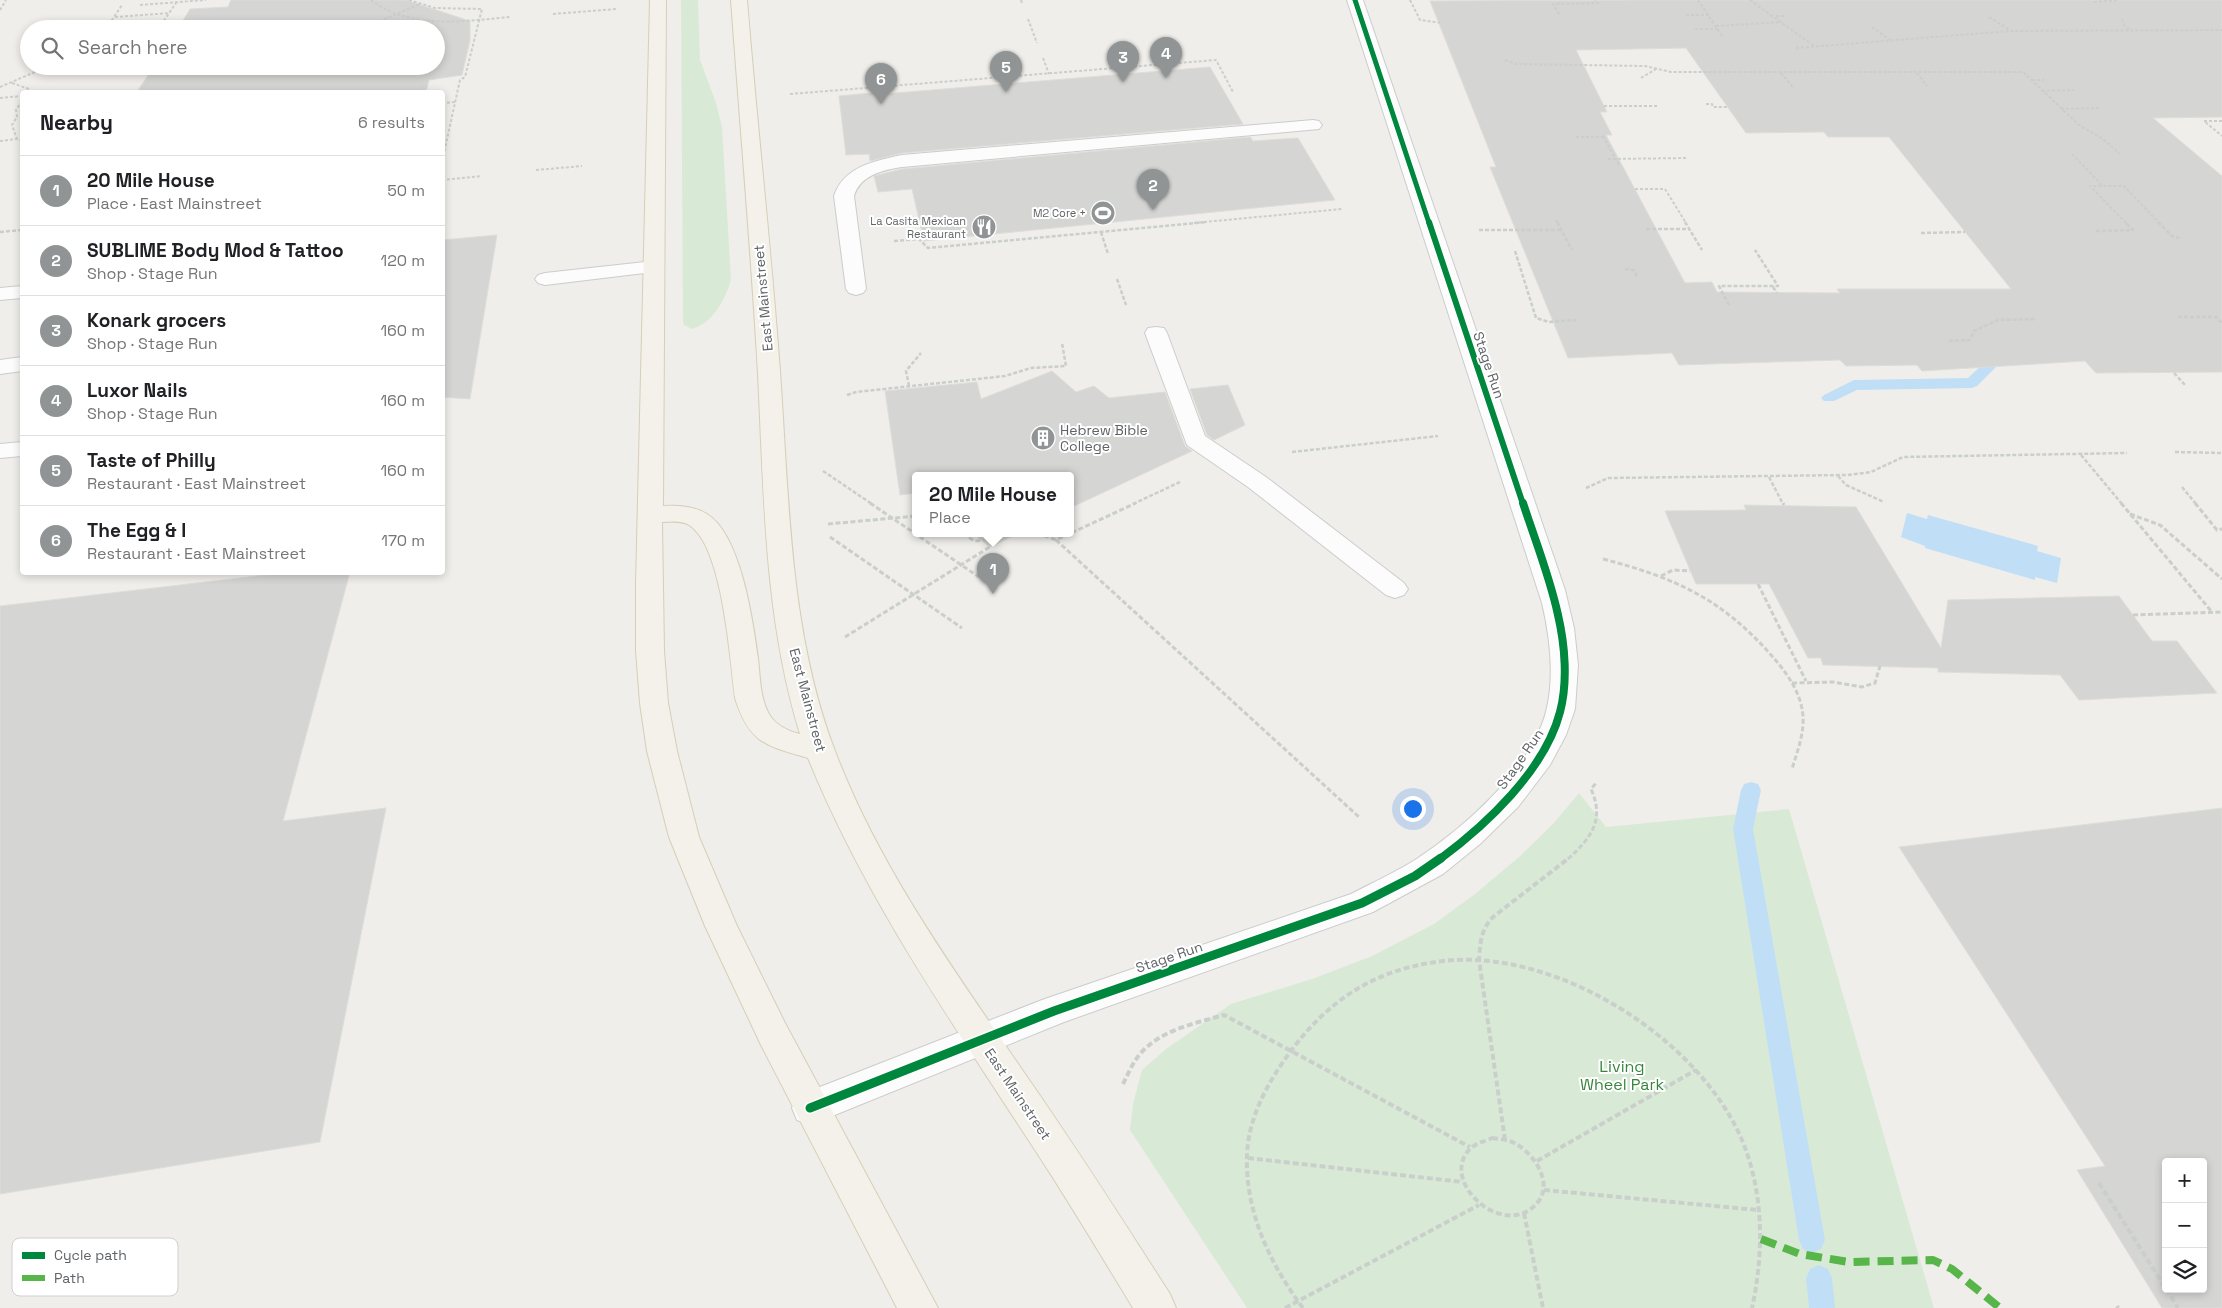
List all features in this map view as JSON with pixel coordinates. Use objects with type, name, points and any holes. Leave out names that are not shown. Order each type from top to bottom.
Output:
[{"type":"main road","points":[[658,0],[651,375],[650,651],[654,703],[662,751],[684,837],[721,926],[810,1108],[918,1308]]},
{"type":"main road","name":"East Mainstreet","points":[[739,0],[767,335],[786,608],[798,676],[820,750],[842,802],[879,875],[935,968],[1035,1118],[1156,1308]]},
{"type":"main road","points":[[651,515],[678,513],[690,516],[702,522],[712,534],[727,569],[732,588],[749,698],[754,716],[770,735],[820,750]]},
{"type":"street","name":"Stage Run","points":[[810,1108],[981,1038],[1362,903],[1398,885],[1433,864],[1483,824],[1507,800],[1525,777],[1554,733],[1561,712],[1565,659],[1560,619],[1554,597],[1354,0]]},
{"type":"street","points":[[856,289],[844,196],[845,187],[859,175],[871,169],[902,161],[1314,124]]},
{"type":"street","points":[[545,279],[654,267]]},
{"type":"street","points":[[0,294],[20,292]]},
{"type":"street","points":[[1156,333],[1195,440],[1257,482],[1395,589]]},
{"type":"street","points":[[0,367],[20,364]]},
{"type":"street","points":[[0,451],[20,449]]},
{"type":"path","points":[[0,10],[6,0]]},
{"type":"path","points":[[140,5],[206,0]]},
{"type":"path","points":[[371,0],[376,5],[396,14],[439,20]]},
{"type":"path","points":[[409,0],[436,8],[482,9],[465,77],[460,80],[445,149]]},
{"type":"path","points":[[1410,0],[1418,21],[1442,23]]},
{"type":"path","points":[[1559,14],[1553,4],[1598,3],[1596,0]]},
{"type":"path","points":[[1698,0],[1722,36]]},
{"type":"path","points":[[1750,0],[1775,16],[1814,46]]},
{"type":"path","points":[[2094,2],[2119,0]]},
{"type":"path","points":[[165,20],[177,2]]},
{"type":"path","points":[[382,20],[420,4]]},
{"type":"path","points":[[113,20],[122,5]]},
{"type":"path","points":[[553,14],[623,8]]},
{"type":"path","points":[[115,17],[170,13]]},
{"type":"path","points":[[1686,15],[1709,15]]},
{"type":"path","points":[[1775,16],[1785,16]]},
{"type":"path","points":[[445,21],[510,17]]},
{"type":"path","points":[[1990,17],[2010,31]]},
{"type":"path","points":[[1028,19],[1037,43]]},
{"type":"path","points":[[2122,19],[2124,25],[2130,30]]},
{"type":"path","points":[[1716,26],[1783,22]]},
{"type":"path","points":[[1872,27],[1891,40]]},
{"type":"path","points":[[1695,30],[1719,30]]},
{"type":"path","points":[[1796,48],[2010,31],[2222,30]]},
{"type":"path","points":[[1043,58],[1049,74]]},
{"type":"path","points":[[789,94],[1216,60],[1255,130]]},
{"type":"path","points":[[1505,60],[1516,64],[1645,66],[1671,72],[2023,72],[2079,125],[2103,139],[2120,154]]},
{"type":"path","points":[[1641,78],[1657,68]]},
{"type":"path","points":[[1780,73],[1792,87]]},
{"type":"path","points":[[1916,73],[1927,86]]},
{"type":"path","points":[[0,87],[29,75]]},
{"type":"path","points":[[2031,80],[2044,80]]},
{"type":"path","points":[[11,83],[29,90]]},
{"type":"path","points":[[2042,91],[2074,90]]},
{"type":"path","points":[[0,98],[20,96]]},
{"type":"path","points":[[445,103],[456,102]]},
{"type":"path","points":[[17,139],[12,125],[20,103]]},
{"type":"path","points":[[1706,104],[1728,106]]},
{"type":"path","points":[[1604,106],[1657,106]]},
{"type":"path","points":[[2061,109],[2100,108]]},
{"type":"path","points":[[2222,121],[2204,121],[2222,136]]},
{"type":"path","points":[[1576,137],[1603,136],[1619,165]]},
{"type":"path","points":[[0,140],[20,140]]},
{"type":"path","points":[[2072,154],[2103,186]]},
{"type":"path","points":[[1608,159],[1688,158]]},
{"type":"path","points":[[536,170],[582,166]]},
{"type":"path","points":[[445,180],[482,176]]},
{"type":"path","points":[[2096,231],[2133,230],[2090,186],[2124,186],[2172,236],[2179,238]]},
{"type":"path","points":[[1634,189],[1665,188],[1702,250]]},
{"type":"path","points":[[890,241],[919,239],[928,248],[1342,209]]},
{"type":"path","points":[[1556,220],[1572,250]]},
{"type":"path","points":[[1646,229],[1689,229]]},
{"type":"path","points":[[0,232],[20,230]]},
{"type":"path","points":[[1479,230],[1562,230]]},
{"type":"path","points":[[1101,232],[1108,254]]},
{"type":"path","points":[[1921,233],[1965,232]]},
{"type":"path","points":[[1729,305],[1718,286],[1778,286],[1755,250]]},
{"type":"path","points":[[1515,251],[1536,318],[1549,322],[1576,320]]},
{"type":"path","points":[[1625,270],[1634,270],[1638,278]]},
{"type":"path","points":[[1117,279],[1130,313]]},
{"type":"path","points":[[1772,286],[1778,292]]},
{"type":"path","points":[[2178,317],[2216,317],[2222,323]]},
{"type":"path","points":[[1949,341],[1970,340],[1974,331],[1998,320],[2037,318]]},
{"type":"path","points":[[847,395],[856,392],[1005,376],[1031,368],[1066,366],[1062,343]]},
{"type":"path","points":[[909,386],[906,371],[921,353]]},
{"type":"path","points":[[2174,373],[2186,386]]},
{"type":"path","points":[[1289,453],[1438,436]]},
{"type":"path","points":[[2175,452],[2222,453]]},
{"type":"path","points":[[1586,488],[1608,478],[1769,477],[1871,472],[1903,457],[2127,453]]},
{"type":"path","points":[[2080,455],[2212,612]]},
{"type":"path","points":[[822,470],[912,532]]},
{"type":"path","points":[[1838,475],[1846,485],[1884,502]]},
{"type":"path","points":[[1769,477],[1784,505]]},
{"type":"path","points":[[1074,532],[1181,481]]},
{"type":"path","points":[[2182,487],[2217,530],[2222,529]]},
{"type":"path","points":[[2129,514],[2160,525],[2222,579]]},
{"type":"path","points":[[828,524],[912,516]]},
{"type":"path","points":[[830,537],[962,628]]},
{"type":"path","points":[[919,537],[979,577]]},
{"type":"path","points":[[968,537],[974,541],[996,537]]},
{"type":"path","points":[[845,637],[992,545],[1000,537]]},
{"type":"path","points":[[1048,537],[1056,540],[1359,817]]},
{"type":"path","points":[[1056,540],[1062,537]]},
{"type":"path","points":[[1603,559],[1643,569],[1713,600],[1731,614],[1768,651],[1792,683],[1800,702],[1804,723],[1792,769]]},
{"type":"path","points":[[1661,576],[1673,570],[1690,571]]},
{"type":"path","points":[[1758,584],[1806,681]]},
{"type":"path","points":[[2132,614],[2222,612]]},
{"type":"path","points":[[1792,683],[1806,681],[1833,682],[1862,687],[1875,683],[1880,666]]},
{"type":"path","points":[[1505,1140],[1479,960],[1481,935],[1487,924],[1519,898],[1556,872],[1589,835],[1598,817],[1598,806],[1591,789],[1597,782]]},
{"type":"path","points":[[1303,1308],[1296,1301],[1274,1268],[1256,1226],[1249,1190],[1248,1158],[1250,1130],[1262,1098],[1290,1050],[1317,1017],[1337,1000],[1381,978],[1430,963],[1479,960],[1564,980],[1604,998],[1668,1043],[1696,1070],[1718,1097],[1733,1120],[1745,1146],[1758,1210],[1761,1239],[1758,1276],[1752,1308]]},
{"type":"path","points":[[1123,1084],[1141,1052],[1160,1039],[1191,1025],[1224,1015],[1470,1148]]},
{"type":"path","points":[[1537,1162],[1696,1070]]},
{"type":"path","points":[[1492,1138],[1518,1145],[1537,1162],[1544,1190],[1540,1202],[1524,1213],[1506,1216],[1492,1213],[1479,1205],[1469,1194],[1461,1170],[1464,1158],[1470,1148],[1481,1141],[1492,1138]]},
{"type":"path","points":[[1248,1158],[1464,1182]]},
{"type":"path","points":[[2099,1183],[2162,1283]]},
{"type":"path","points":[[1544,1190],[1758,1210]]},
{"type":"path","points":[[1285,1308],[1479,1205]]},
{"type":"path","points":[[1524,1213],[1544,1308]]},
{"type":"path","points":[[2169,1293],[2178,1308]]},
{"type":"green space","points":[[681,0],[698,0],[700,60],[716,103],[722,127],[731,280],[721,303],[712,317],[692,329],[684,325],[683,321]]},
{"type":"green space","name":"Living Wheel Park","points":[[1579,793],[1606,827],[1789,809],[1934,1308],[1247,1308],[1130,1130],[1133,1104],[1142,1070],[1166,1049],[1231,1004],[1315,978],[1372,956],[1434,924],[1475,894],[1519,857],[1553,824]]},
{"type":"water","points":[[1907,513],[1927,519],[1928,515],[2038,546],[2037,551],[2061,558],[2057,583],[2035,577],[2035,580],[1925,548],[1925,546],[1901,537]]},
{"type":"building","points":[[231,0],[406,0],[470,21],[470,40],[462,75],[429,80],[426,90],[138,90],[148,75],[445,75],[445,20],[183,20],[190,9],[228,7]]},
{"type":"building","points":[[2222,0],[2222,117],[2153,118],[2222,176],[2222,372],[2096,373],[2085,361],[1922,371],[1917,365],[1846,366],[1840,360],[1679,365],[1672,353],[1568,358],[1490,167],[1496,167],[1430,1]],"holes":[[[1686,48],[1746,133],[1824,132],[1828,137],[1889,137],[2011,289],[1837,289],[1840,293],[1717,292],[1712,282],[1685,283],[1606,135],[1612,135],[1600,112],[1607,112],[1576,50]]]},
{"type":"building","points":[[1210,67],[1243,124],[902,153],[870,161],[869,154],[846,155],[839,96]]},
{"type":"building","points":[[1250,137],[1253,141],[1298,138],[1335,200],[924,241],[912,189],[878,192],[874,176],[902,169]]},
{"type":"building","points":[[497,235],[470,399],[445,397],[445,240]]},
{"type":"building","name":"Hebrew Bible College","points":[[1052,371],[1076,392],[1094,386],[1109,398],[1165,392],[1185,446],[1192,451],[1074,506],[1074,472],[912,472],[912,494],[900,495],[885,391],[977,382],[981,399]]},
{"type":"building","points":[[1228,385],[1245,425],[1214,440],[1207,435],[1190,389]]},
{"type":"building","points":[[1744,505],[1856,507],[1941,648],[1948,600],[2119,596],[2152,641],[2177,641],[2217,693],[2079,700],[2060,675],[1938,672],[1938,668],[1823,665],[1821,658],[1808,658],[1769,584],[1696,584],[1665,511],[1746,510]]},
{"type":"building","points":[[977,537],[1011,537],[990,547]]},
{"type":"building","points":[[265,575],[349,575],[283,821],[386,808],[320,1142],[0,1194],[0,606]]},
{"type":"building","points":[[2222,808],[2222,1308],[2162,1308],[2077,1170],[2105,1166],[1899,847]]},
{"type":"waterway","points":[[1829,398],[1854,385],[1972,383],[1989,366]]},
{"type":"waterway","points":[[1751,790],[1743,829],[1812,1240]]},
{"type":"waterway","points":[[1819,1278],[1822,1308]]},
{"type":"marked path","points":[[1761,1239],[1800,1254],[1849,1262],[1933,1260],[1952,1269],[2000,1308]]},
{"type":"cycle path","points":[[810,1108],[1054,1011],[1362,903],[1389,890],[1432,865],[1470,836],[1489,818],[1525,778],[1540,757],[1552,735],[1561,711],[1564,678],[1561,628],[1552,590],[1355,0]]},
{"type":"place","name":"Luxor Nails","points":[[1166,78]]},
{"type":"place","name":"Konark grocers","points":[[1123,82]]},
{"type":"place","name":"Taste of Philly","points":[[1006,92]]},
{"type":"place","name":"The Egg & I","points":[[881,104]]},
{"type":"place","name":"SUBLIME Body Mod & Tattoo","points":[[1153,210]]},
{"type":"place","name":"M2 Core +","points":[[1103,213]]},
{"type":"place","name":"La Casita Mexican Restaurant","points":[[984,227]]},
{"type":"place","name":"Hebrew Bible College","points":[[1043,438]]},
{"type":"place","name":"20 Mile House","points":[[993,594]]}]
